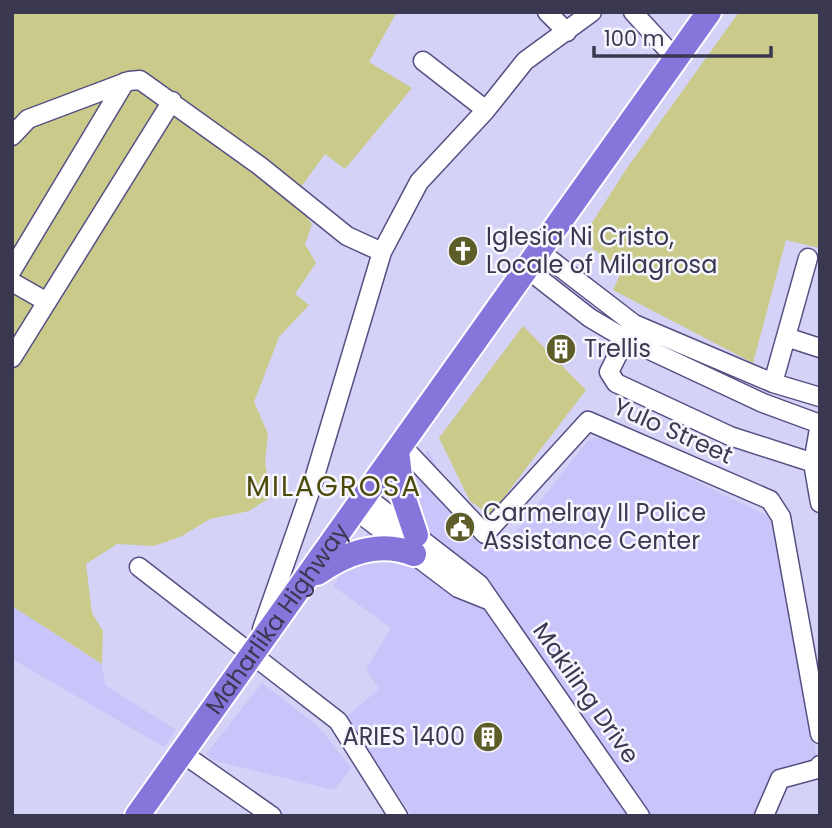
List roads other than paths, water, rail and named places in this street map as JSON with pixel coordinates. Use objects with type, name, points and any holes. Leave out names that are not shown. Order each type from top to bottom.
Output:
[{"type":"highway","name":"Maharlika Highway","points":[[137,816],[709,12]]},
{"type":"highway","points":[[304,581],[341,556],[415,545],[402,492],[399,448]]},
{"type":"street","points":[[547,12],[567,32]]},
{"type":"street","points":[[251,655],[304,510],[382,252],[419,182],[486,110],[526,61],[592,12]]},
{"type":"street","points":[[633,12],[676,59]]},
{"type":"street","points":[[423,61],[486,110]]},
{"type":"street","points":[[12,136],[28,119],[125,82],[140,80],[172,100],[260,166],[346,236],[382,252]]},
{"type":"street","points":[[12,270],[125,82]]},
{"type":"street","points":[[12,358],[172,100]]},
{"type":"street","points":[[773,383],[786,337],[811,279],[808,258]]},
{"type":"street","points":[[533,259],[590,318],[820,397]]},
{"type":"street","points":[[12,282],[47,302]]},
{"type":"street","points":[[629,331],[763,403],[820,424],[816,464],[820,503]]},
{"type":"street","points":[[629,331],[609,372],[616,383],[730,436],[816,464]]},
{"type":"street","points":[[786,337],[820,348]]},
{"type":"street","name":"Yulo Street","points":[[399,448],[485,534],[588,421],[770,500],[780,517],[820,734]]},
{"type":"street","name":"Makiling Drive","points":[[360,503],[415,545],[458,588],[488,600],[540,668],[640,816]]},
{"type":"street","points":[[139,567],[338,721],[398,816]]},
{"type":"street","points":[[182,753],[272,816]]},
{"type":"street","points":[[764,816],[780,779],[817,769],[820,765]]},
{"type":"place","name":"Iglesia Ni Cristo, Locale of Milagrosa","points":[[463,251]]},
{"type":"place","name":"Trellis","points":[[561,349]]},
{"type":"place","name":"Carmelray II Police Assistance Center","points":[[460,527]]},
{"type":"place","name":"ARIES 1400","points":[[488,737]]},
{"type":"district","name":"MILAGROSA","points":[[334,486]]}]
